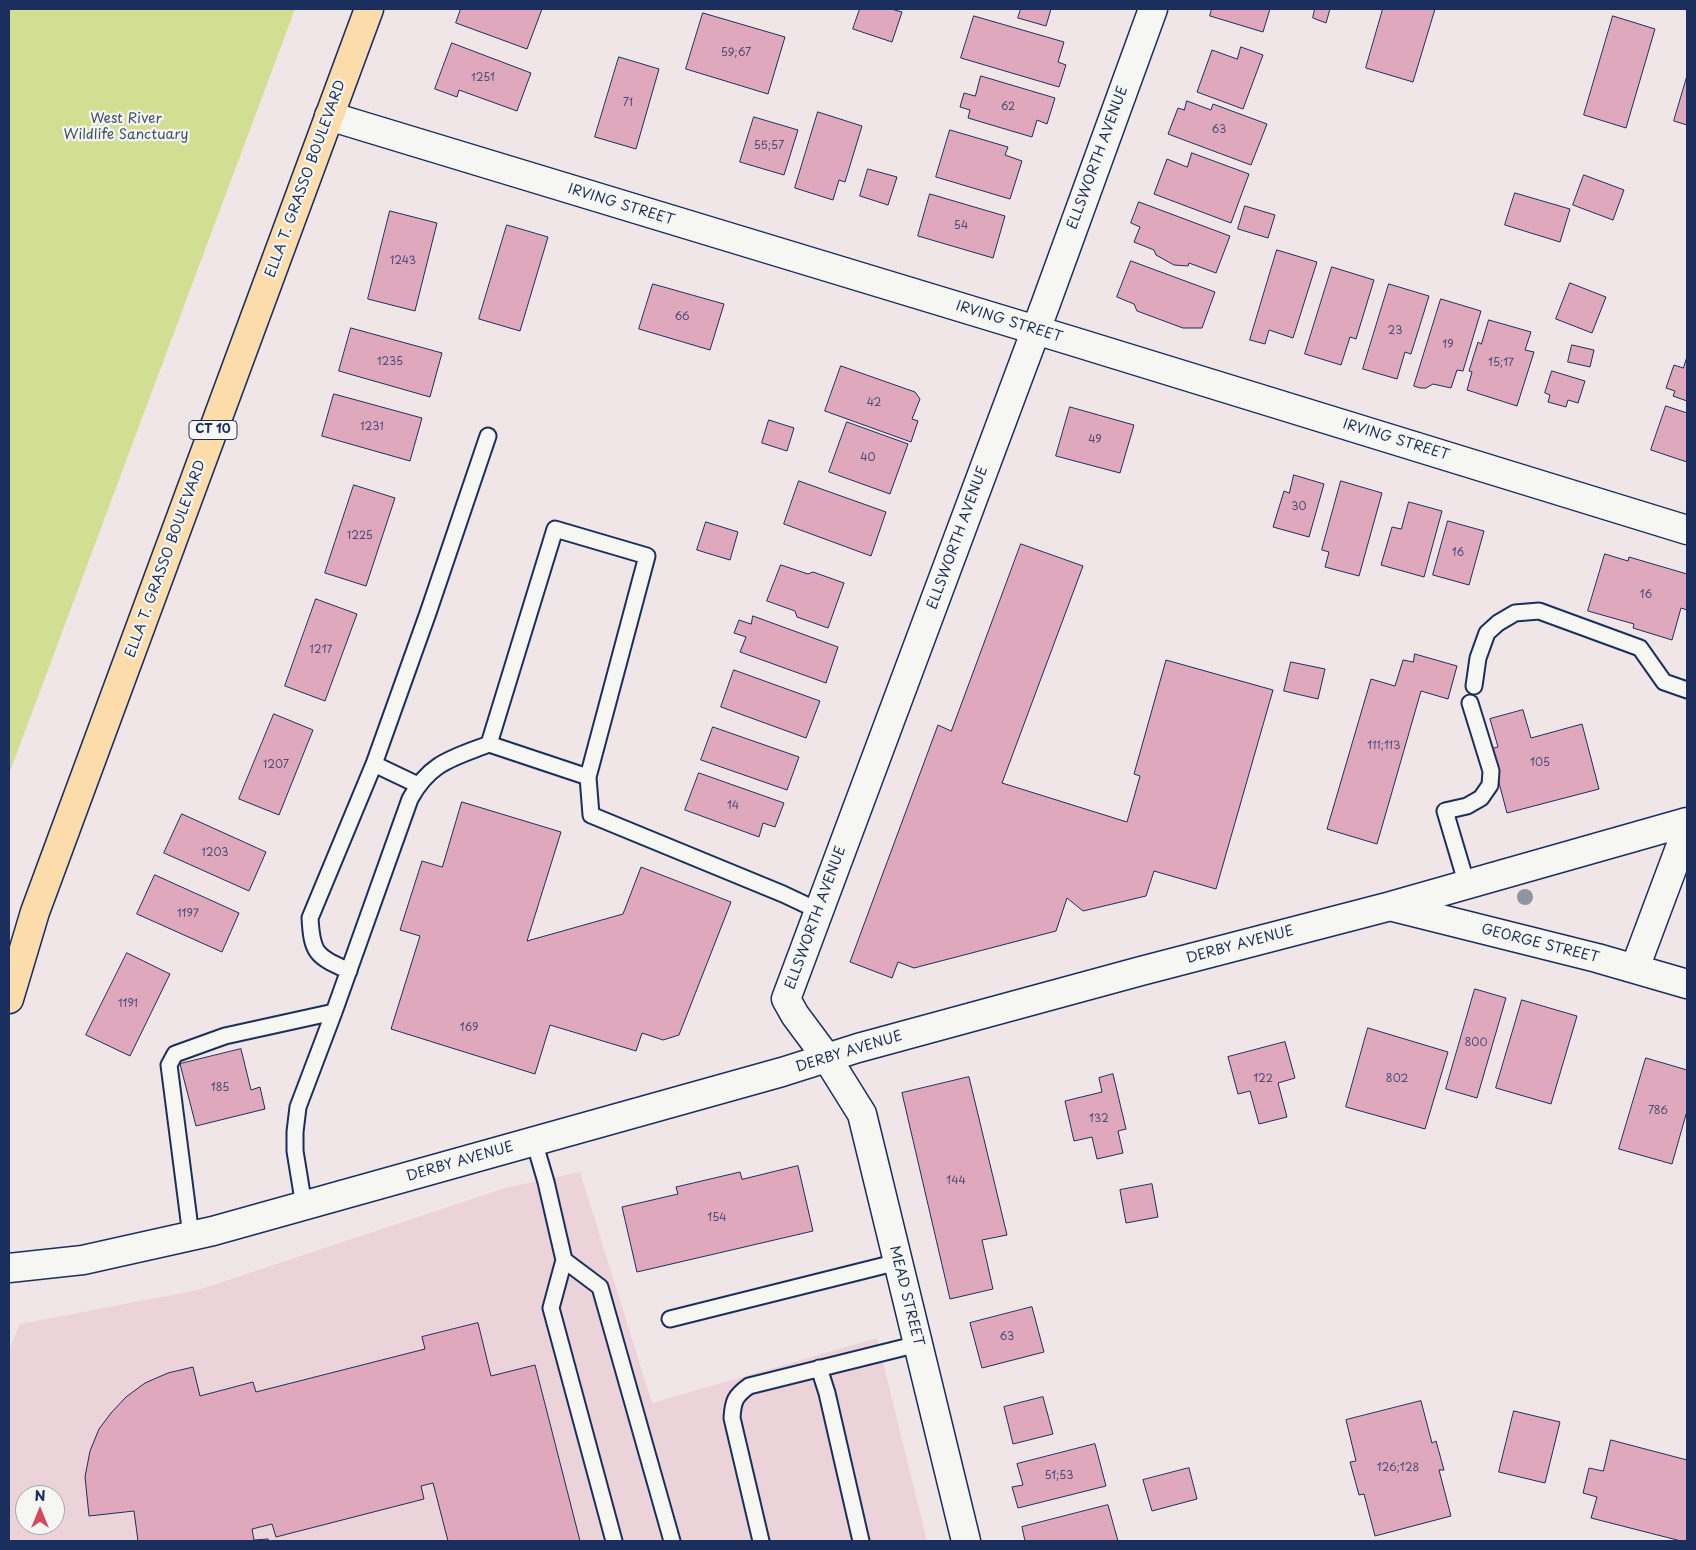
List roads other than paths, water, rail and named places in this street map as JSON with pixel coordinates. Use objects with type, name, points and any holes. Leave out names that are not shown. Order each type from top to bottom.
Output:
[{"type":"main road","name":"ELLA T. GRASSO BOULEVARD","points":[[9,999],[35,912],[369,9]]},
{"type":"street","name":"ELLSWORTH AVENUE","points":[[827,1058],[795,1015],[786,999],[1036,330],[1153,9]]},
{"type":"street","name":"IRVING STREET","points":[[329,116],[1687,530]]},
{"type":"street","name":"DERBY AVENUE","points":[[9,1268],[83,1260],[190,1236],[304,1206],[858,1048],[1141,971],[1391,906],[1687,822]]},
{"type":"street","points":[[1635,968],[1687,829]]},
{"type":"street","name":"GEORGE STREET","points":[[1391,906],[1635,968],[1687,984]]},
{"type":"street","name":"MEAD STREET","points":[[827,1058],[862,1114],[966,1541]]},
{"type":"lane","points":[[349,971],[322,958],[311,941],[310,918],[374,764],[428,614],[488,436]]},
{"type":"lane","points":[[489,744],[555,529],[647,556],[588,777],[591,815],[783,894],[819,911]]},
{"type":"lane","points":[[1474,686],[1478,658],[1488,633],[1498,623],[1515,614],[1539,611],[1640,648],[1664,682],[1687,690]]},
{"type":"lane","points":[[1467,884],[1446,811],[1467,806],[1481,798],[1490,784],[1491,772],[1470,703]]},
{"type":"lane","points":[[304,1206],[296,1150],[295,1132],[298,1107],[410,799],[418,785],[439,764],[489,744],[588,777]]},
{"type":"lane","points":[[374,764],[418,785]]},
{"type":"lane","points":[[190,1236],[169,1065],[175,1054],[225,1036],[334,1012]]},
{"type":"lane","points":[[534,1141],[546,1182],[564,1260],[551,1308],[614,1541]]},
{"type":"lane","points":[[564,1260],[600,1288],[672,1541]]},
{"type":"lane","points":[[670,1319],[898,1262]]},
{"type":"lane","points":[[761,1541],[732,1418],[733,1404],[738,1393],[749,1386],[918,1344]]},
{"type":"lane","points":[[819,1368],[827,1393],[861,1541]]},
{"type":"park label","name":"West River Wildlife Sanctuary","points":[[126,128]]}]
